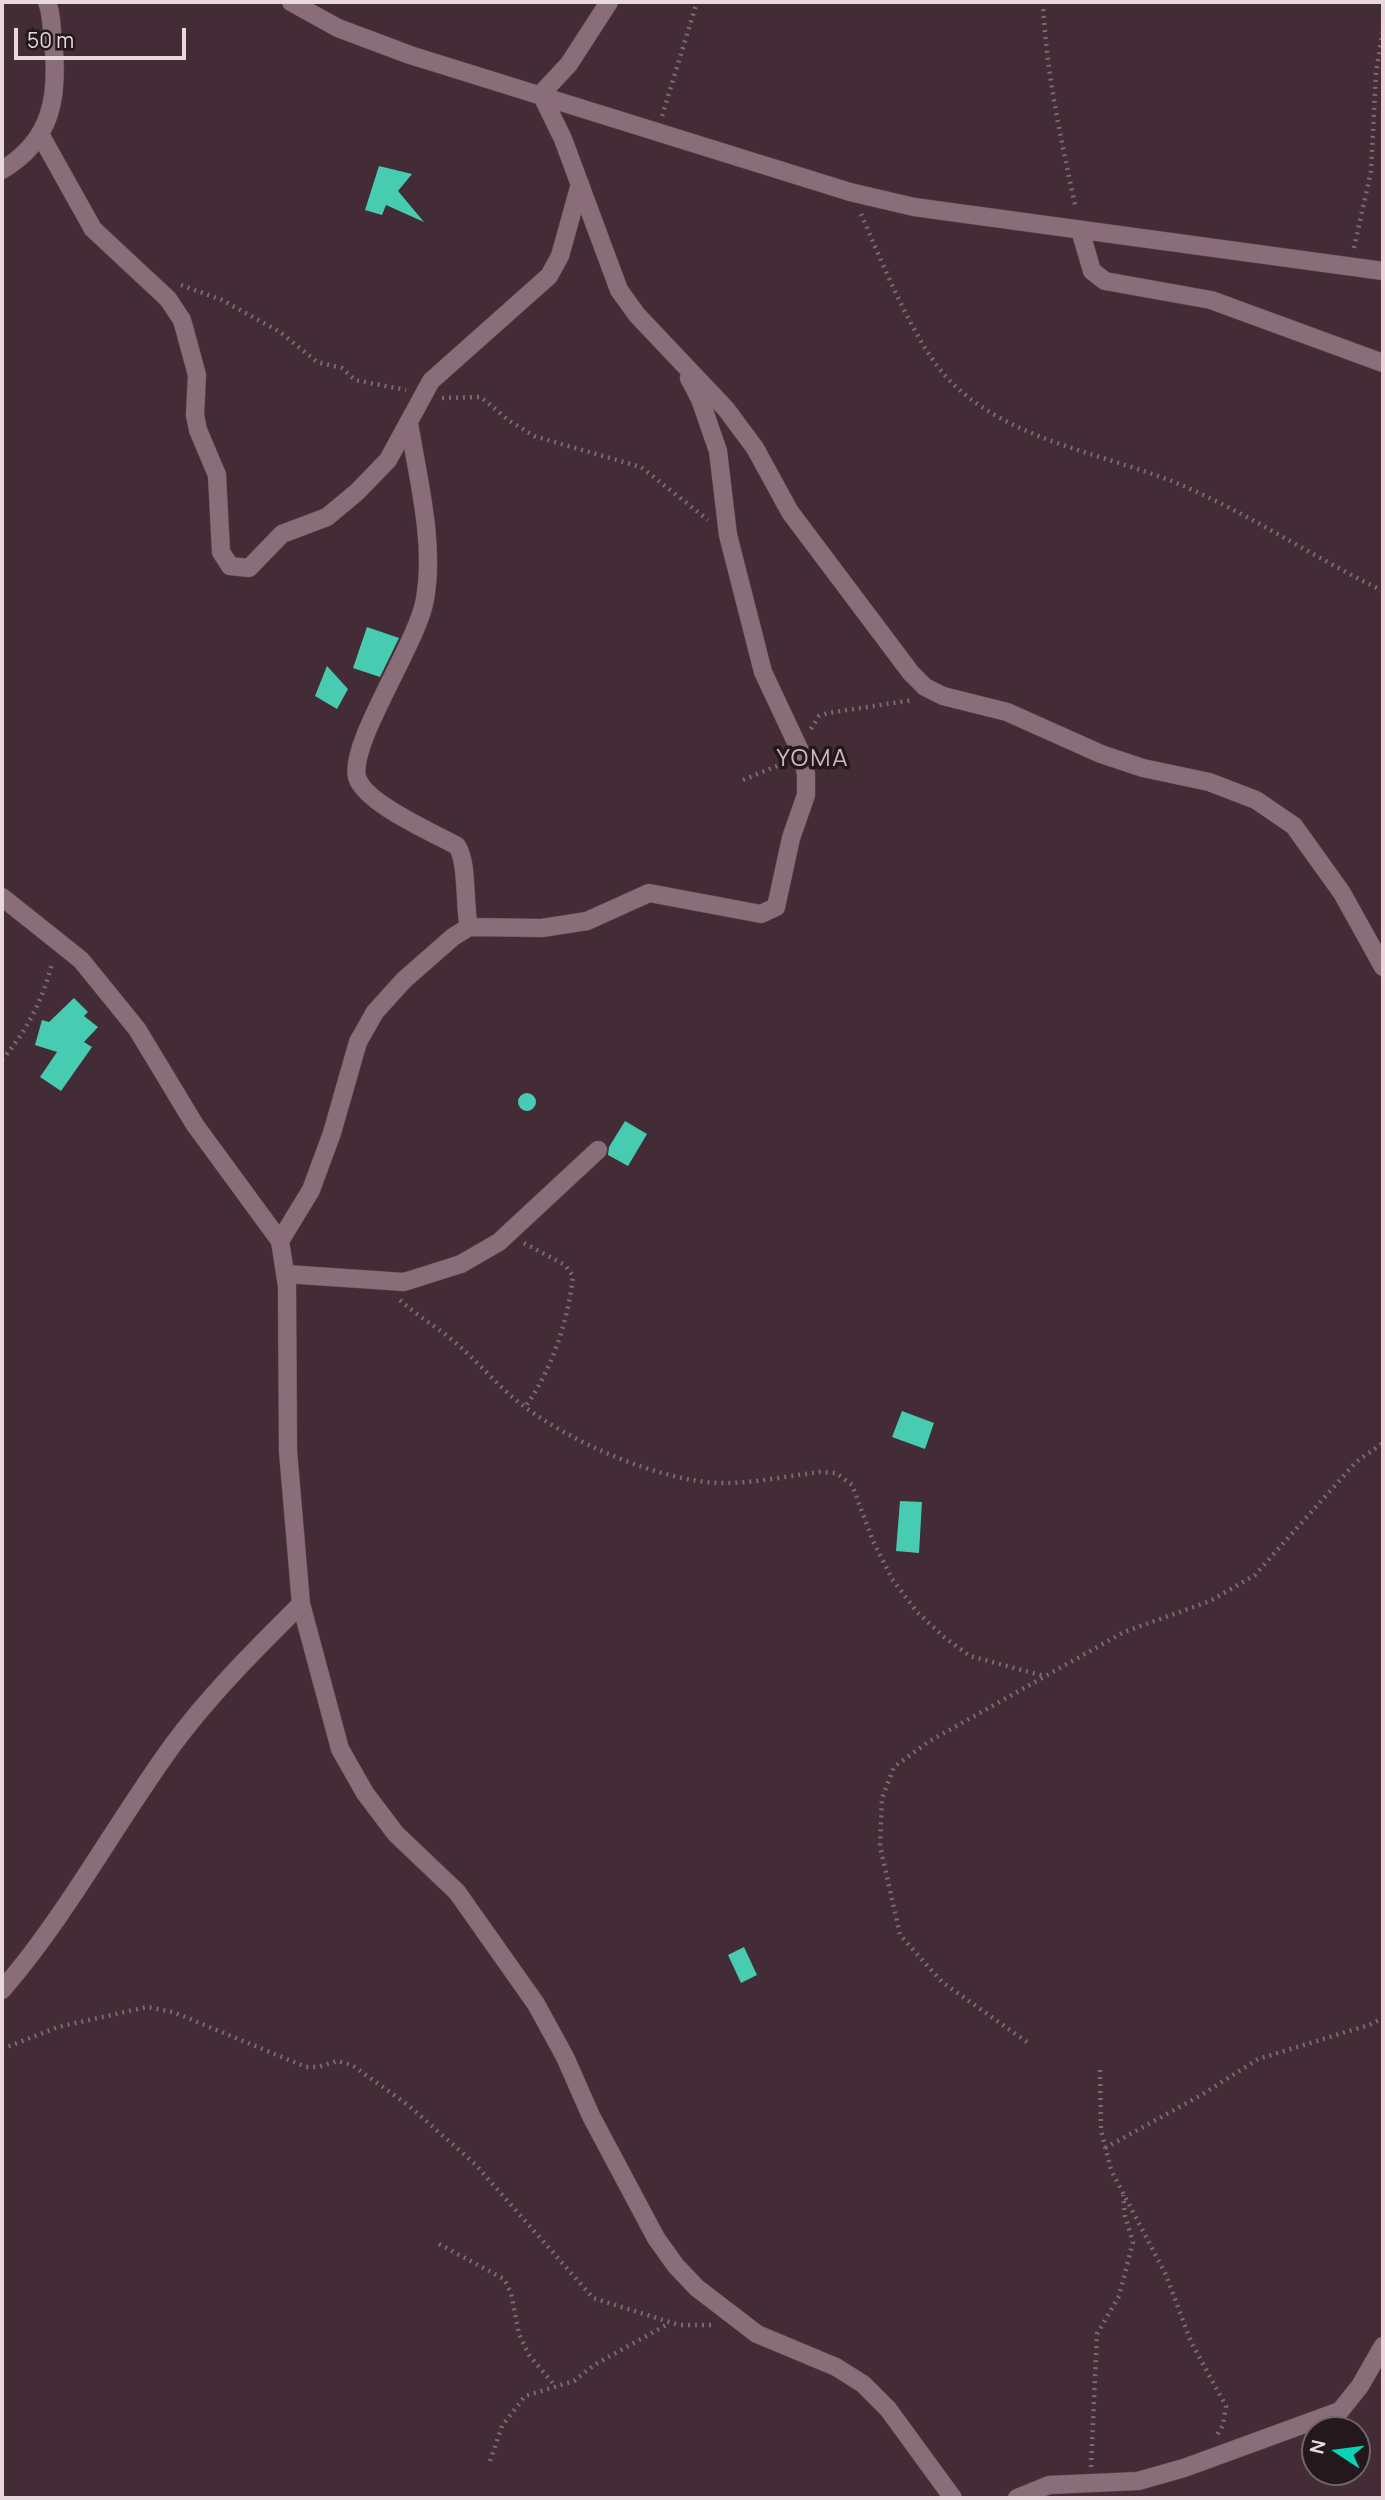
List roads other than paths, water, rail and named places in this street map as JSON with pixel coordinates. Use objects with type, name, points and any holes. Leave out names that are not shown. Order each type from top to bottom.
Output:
[{"type":"street","points":[[2,170],[23,158],[41,136],[50,115],[56,67],[47,2]]},
{"type":"street","points":[[291,2],[338,28],[410,55],[658,130],[850,192],[914,207],[1383,271]]},
{"type":"street","points":[[541,94],[569,64],[609,2]]},
{"type":"street","points":[[541,94],[580,184],[619,290],[637,315],[726,409],[755,448],[790,512],[886,642],[925,687],[943,696],[1007,712],[1101,754],[1143,768],[1209,782],[1256,800],[1294,825],[1301,834],[1342,892],[1383,967]]},
{"type":"street","points":[[41,136],[93,229],[167,299],[182,320],[197,375],[195,415],[216,475],[221,552],[230,566],[249,568],[282,534],[327,517],[388,460],[423,393],[440,372],[549,276],[560,256],[580,184]]},
{"type":"street","points":[[1080,230],[1092,271],[1105,281],[1211,300],[1383,363]]},
{"type":"street","points":[[280,1241],[311,1190],[358,1042],[375,1012],[404,980],[453,937],[469,928],[542,928],[587,922],[649,893],[768,913],[776,907],[791,838],[806,795],[802,755],[763,673],[728,535],[718,451],[700,399],[675,354]]},
{"type":"street","points":[[409,423],[426,545],[425,601],[416,628],[362,742],[356,765],[362,787],[375,799],[460,852],[469,928]]},
{"type":"street","points":[[2,897],[81,960],[137,1029],[195,1125],[280,1241],[286,1274],[288,1451],[301,1604],[340,1749],[365,1793],[396,1834],[457,1892],[536,2004],[565,2057],[591,2116],[656,2238],[676,2266],[697,2288],[757,2334],[836,2367],[863,2384],[888,2409],[953,2498]]},
{"type":"street","points":[[286,1274],[404,1282],[461,1264],[508,1234],[598,1150]]},
{"type":"street","points":[[2,1990],[65,1907],[172,1746],[231,1674],[301,1604]]},
{"type":"street","points":[[1017,2498],[1049,2485],[1091,2480],[1138,2481],[1184,2469],[1340,2411],[1360,2386],[1383,2346]]},
{"type":"district","name":"YOMA","points":[[813,759]]}]
